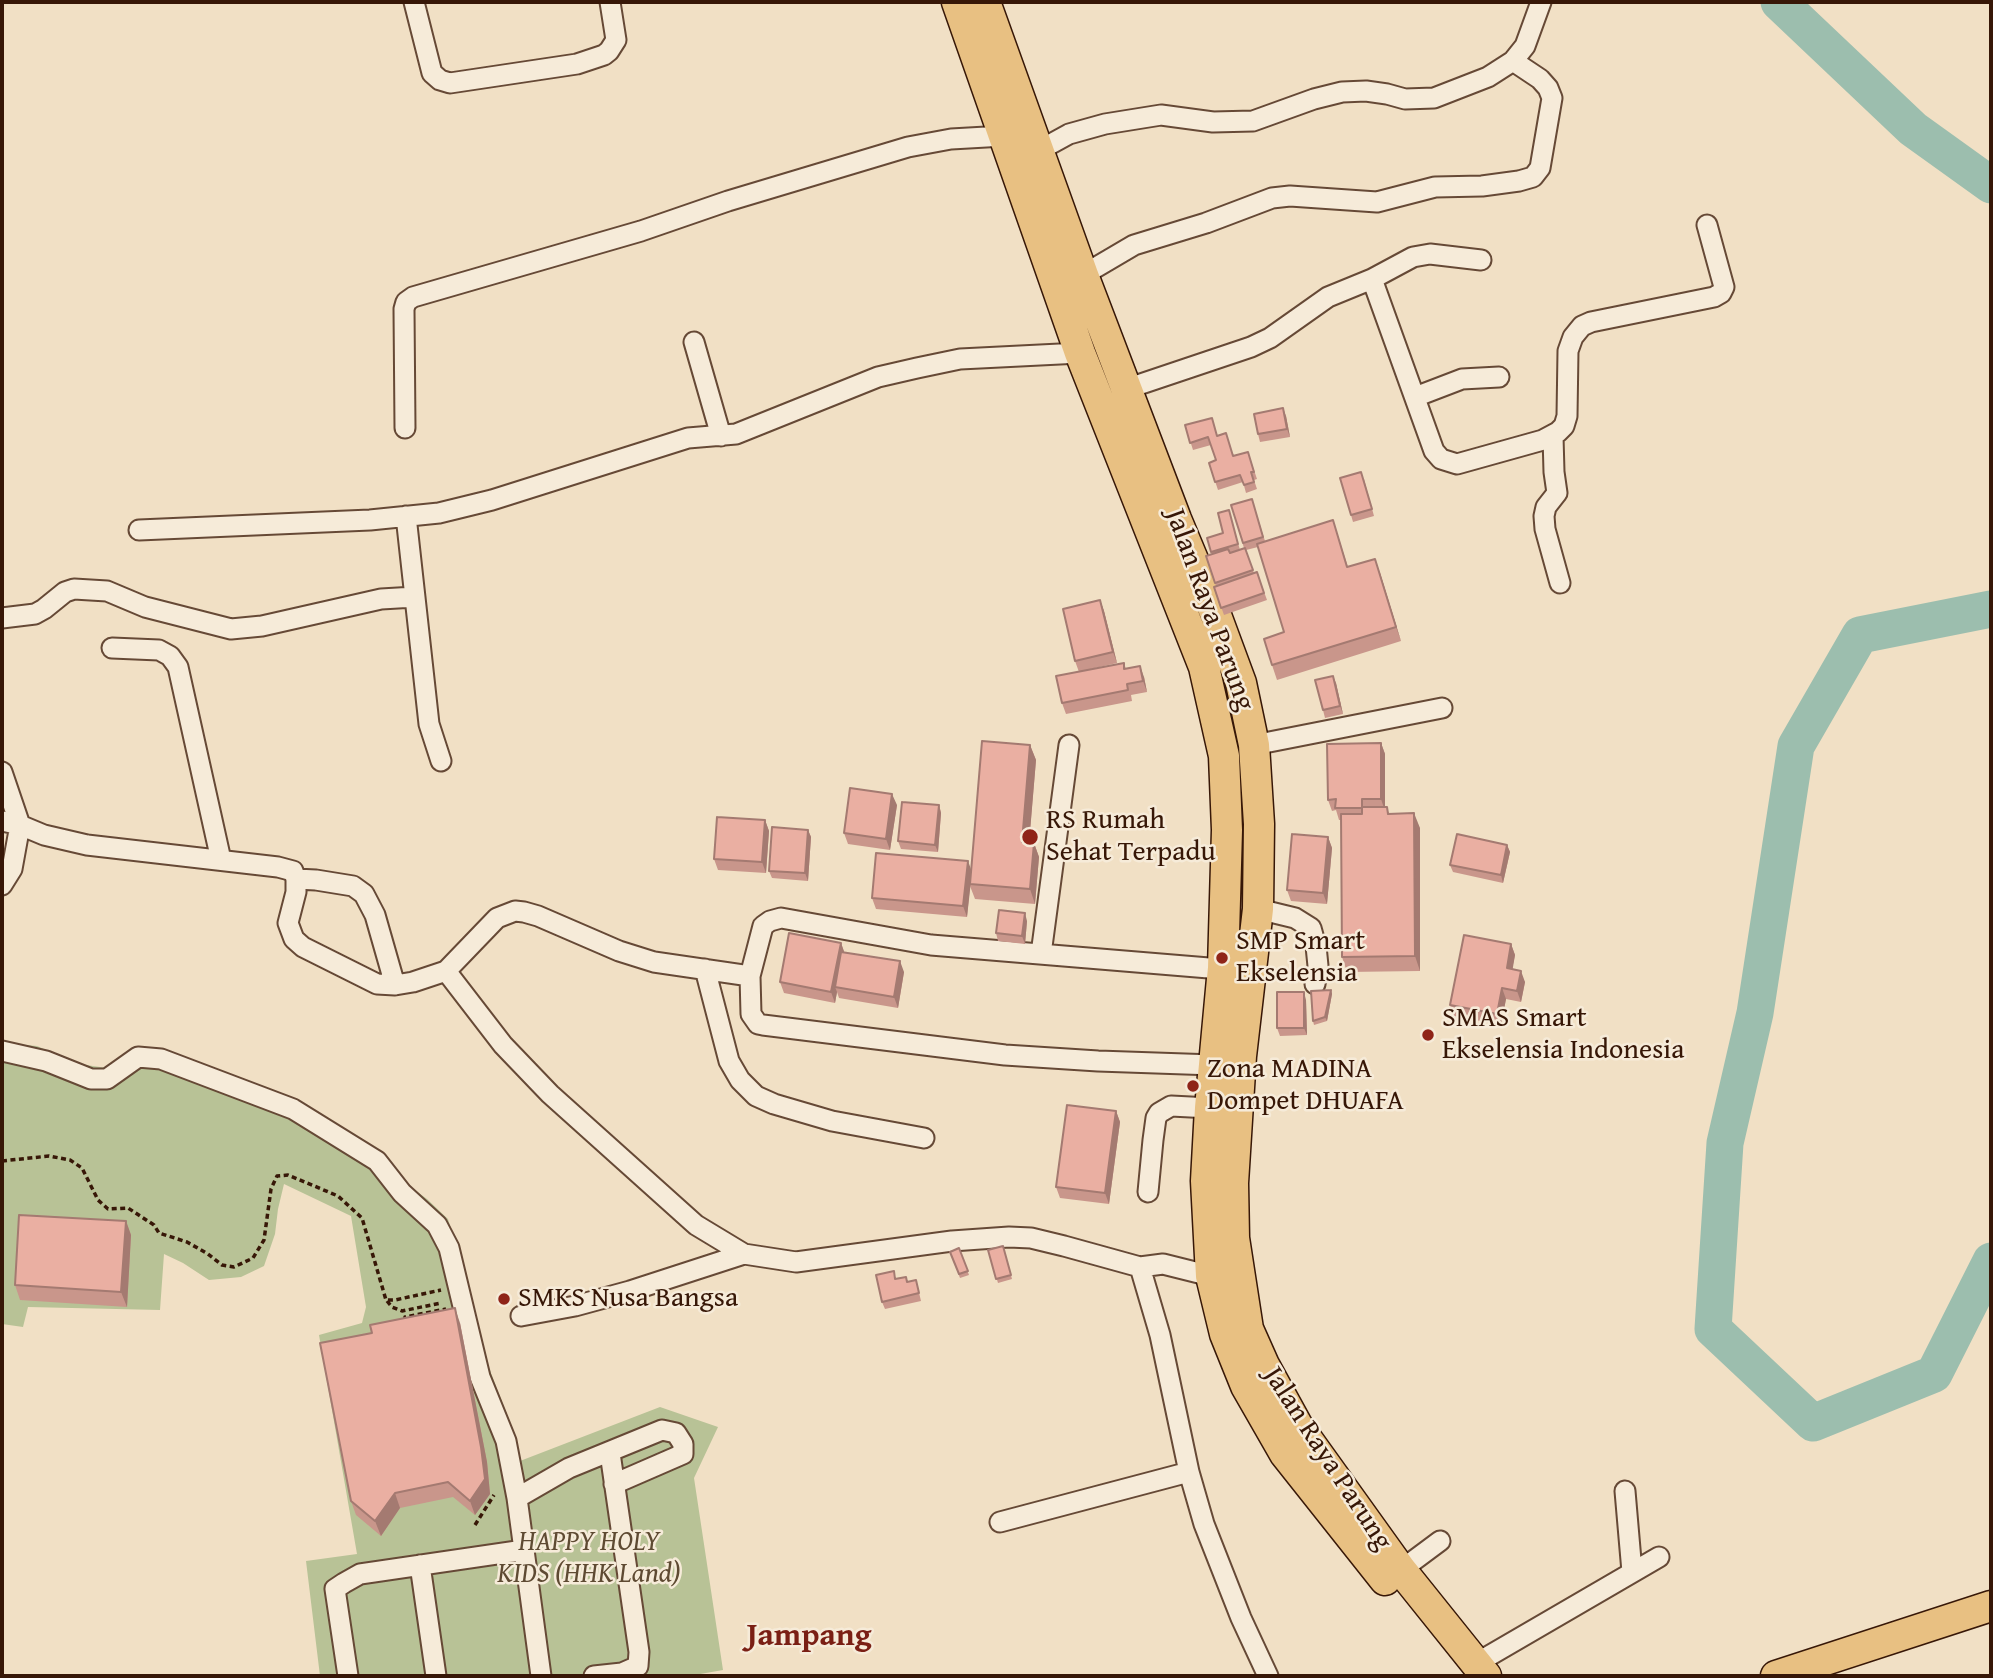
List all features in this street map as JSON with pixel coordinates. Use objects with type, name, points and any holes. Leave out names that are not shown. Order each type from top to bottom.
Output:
[{"type":"highway","name":"Jalan Raya Parung","points":[[957,2],[1080,353],[1204,667],[1224,756],[1241,1056],[1233,1182],[1234,1238],[1248,1329],[1264,1366],[1297,1425],[1474,1672]]},
{"type":"highway","name":"Jalan Raya Parung","points":[[985,2],[1126,389],[1237,670],[1254,745],[1259,824],[1258,909],[1236,971],[1214,1065],[1206,1181],[1212,1276],[1225,1335],[1246,1386],[1285,1454],[1474,1672]]},
{"type":"highway","points":[[1776,1676],[1991,1606]]},
{"type":"street","points":[[414,2],[432,73],[440,80],[450,82],[577,64],[604,55],[610,51],[616,40],[610,2]]},
{"type":"street","points":[[1038,151],[1069,134],[1105,124],[1161,115],[1213,121],[1253,121],[1342,92],[1366,91],[1405,99],[1434,98],[1488,77],[1513,61],[1525,47],[1541,2]]},
{"type":"street","points":[[1083,275],[1134,245],[1206,223],[1272,198],[1290,195],[1377,202],[1435,187],[1482,186],[1533,177],[1540,168],[1552,98],[1540,79],[1513,61]]},
{"type":"street","points":[[405,428],[404,309],[406,302],[413,297],[641,231],[728,201],[908,147],[951,139],[1004,136]]},
{"type":"street","points":[[1372,279],[1434,451],[1441,459],[1457,464],[1553,436],[1564,426],[1567,416],[1569,351],[1573,337],[1582,326],[1714,297],[1721,293],[1724,287],[1707,225]]},
{"type":"street","points":[[1126,389],[1251,347],[1270,338],[1340,290],[1372,279],[1413,257],[1430,254],[1481,260]]},
{"type":"street","points":[[694,342],[721,436]]},
{"type":"street","points":[[139,530],[356,521],[439,513],[492,500],[688,438],[736,434],[878,377],[961,359],[1080,353]]},
{"type":"street","points":[[1415,397],[1462,379],[1499,377]]},
{"type":"street","points":[[1553,436],[1557,493],[1546,507],[1544,516],[1560,583]]},
{"type":"street","points":[[406,516],[429,724],[441,761]]},
{"type":"street","points":[[2,618],[39,612],[65,592],[74,589],[107,591],[145,607],[231,629],[262,626],[381,599],[415,597]]},
{"type":"street","points":[[113,648],[159,650],[170,656],[178,667],[221,860]]},
{"type":"street","points":[[1254,745],[1442,708]]},
{"type":"street","points":[[1041,954],[1069,745]]},
{"type":"street","points":[[2,772],[11,823],[12,869],[2,885]]},
{"type":"street","points":[[11,823],[44,835],[87,845],[289,870],[294,873],[296,879],[296,892],[288,923],[294,939],[303,947],[376,984],[413,982],[446,971],[497,918],[515,911],[538,916],[619,951],[654,962],[750,976]]},
{"type":"street","points":[[296,879],[353,886],[364,894],[375,915],[395,985]]},
{"type":"street","points":[[1258,909],[1295,918],[1311,928],[1318,966],[1315,984]]},
{"type":"street","points":[[1214,1065],[1098,1062],[1004,1055],[763,1026],[758,1024],[750,1010],[750,976],[763,926],[781,918],[931,945],[1236,971]]},
{"type":"street","points":[[705,969],[729,1061],[740,1080],[756,1096],[832,1121],[924,1138]]},
{"type":"street","points":[[446,971],[503,1045],[550,1094],[696,1225],[744,1254],[796,1262],[952,1241],[1031,1238],[1212,1276]]},
{"type":"street","points":[[2,1051],[46,1060],[91,1079],[107,1079],[138,1057],[161,1059],[293,1109],[377,1161],[402,1194],[426,1214],[444,1236],[456,1293],[480,1377],[506,1441],[517,1498],[541,1676]]},
{"type":"street","points":[[1148,1192],[1156,1118],[1159,1113],[1171,1106],[1210,1108]]},
{"type":"street","points":[[521,1316],[575,1306],[630,1291],[744,1254]]},
{"type":"street","points":[[1151,1265],[1160,1335],[1189,1472],[1204,1524],[1241,1618],[1268,1676]]},
{"type":"street","points":[[517,1498],[569,1468],[662,1430],[676,1433],[683,1444],[684,1454],[614,1483]]},
{"type":"street","points":[[594,1676],[622,1672],[638,1666],[639,1652],[610,1453]]},
{"type":"street","points":[[1000,1522],[1189,1472]]},
{"type":"street","points":[[1625,1491],[1632,1572]]},
{"type":"street","points":[[1401,1570],[1440,1541]]},
{"type":"street","points":[[348,1676],[335,1589],[360,1574],[524,1550]]},
{"type":"street","points":[[1474,1672],[1659,1557]]},
{"type":"street","points":[[419,1566],[436,1676]]},
{"type":"path","points":[[2,1161],[49,1156],[70,1160],[82,1168],[98,1200],[108,1209],[128,1208],[154,1225],[159,1233],[187,1242],[222,1265],[234,1267],[253,1258],[264,1240],[271,1189],[277,1176],[288,1175],[338,1196],[362,1218],[386,1300],[393,1307],[402,1311],[456,1293]]},
{"type":"path","points":[[386,1300],[444,1289],[456,1293]]},
{"type":"path","points":[[406,1323],[405,1317],[453,1307]]},
{"type":"path","points":[[430,1318],[455,1313]]},
{"type":"green space","name":"HAPPY HOLY KIDS (HHK Land)","points":[[2,1043],[37,1046],[79,1064],[107,1068],[140,1048],[300,1104],[379,1150],[400,1179],[448,1219],[481,1347],[511,1425],[520,1461],[660,1407],[718,1427],[694,1478],[723,1670],[689,1676],[320,1676],[306,1561],[357,1554],[319,1335],[362,1323],[366,1307],[351,1216],[284,1184],[275,1234],[264,1266],[241,1277],[209,1280],[164,1254],[160,1310],[28,1307],[23,1327],[2,1324]]},
{"type":"building","points":[[1283,408],[1287,429],[1258,434],[1254,414]]},
{"type":"building","points":[[1212,418],[1217,436],[1226,433],[1233,456],[1248,452],[1254,482],[1244,485],[1240,475],[1215,482],[1209,463],[1216,460],[1208,437],[1190,443],[1185,425]]},
{"type":"building","points":[[1361,472],[1372,509],[1351,515],[1340,478]]},
{"type":"building","points":[[1252,499],[1263,537],[1243,543],[1231,505]]},
{"type":"building","points":[[1229,510],[1238,544],[1211,552],[1207,538],[1223,533],[1218,513]]},
{"type":"building","points":[[1333,520],[1347,567],[1375,559],[1396,627],[1272,665],[1264,639],[1284,632],[1257,544]]},
{"type":"building","points":[[1245,548],[1253,570],[1215,583],[1206,556],[1228,549],[1230,553]]},
{"type":"building","points":[[1257,572],[1264,593],[1221,608],[1214,587]]},
{"type":"building","points":[[1100,600],[1113,652],[1075,661],[1063,609]]},
{"type":"building","points":[[1124,663],[1124,669],[1140,666],[1143,681],[1127,684],[1128,690],[1062,703],[1056,676]]},
{"type":"building","points":[[1333,676],[1340,706],[1323,710],[1315,680]]},
{"type":"building","points":[[982,741],[1030,745],[1022,842],[1034,843],[1030,889],[970,884]]},
{"type":"building","points":[[1381,743],[1381,799],[1362,799],[1362,808],[1335,808],[1336,799],[1328,800],[1327,744]]},
{"type":"building","points":[[850,788],[892,794],[886,839],[844,833]]},
{"type":"building","points":[[902,802],[939,805],[935,845],[898,841]]},
{"type":"building","points":[[1362,807],[1387,807],[1388,814],[1414,813],[1415,956],[1342,957],[1341,814],[1362,814]]},
{"type":"building","points":[[717,817],[765,820],[762,862],[714,859]]},
{"type":"building","points":[[772,827],[808,830],[805,873],[769,871]]},
{"type":"building","points":[[1292,834],[1328,837],[1323,893],[1287,890]]},
{"type":"building","points":[[1457,834],[1507,845],[1501,875],[1450,865]]},
{"type":"building","points":[[876,853],[968,861],[963,906],[872,898]]},
{"type":"building","points":[[999,910],[1025,913],[1022,936],[996,933]]},
{"type":"building","points":[[789,933],[841,943],[831,992],[780,982]]},
{"type":"building","points":[[1464,935],[1511,944],[1507,968],[1521,971],[1517,991],[1502,988],[1497,1014],[1450,1005]]},
{"type":"building","points":[[841,952],[900,961],[894,997],[835,987]]},
{"type":"building","points":[[1331,990],[1325,1017],[1313,1021],[1311,991]]},
{"type":"building","points":[[1277,992],[1304,992],[1304,1028],[1277,1028]]},
{"type":"building","points":[[1067,1105],[1116,1111],[1105,1193],[1056,1187]]},
{"type":"building","points":[[19,1215],[126,1221],[121,1292],[15,1285]]},
{"type":"building","points":[[1003,1246],[1011,1275],[996,1279],[988,1250]]},
{"type":"building","points":[[959,1248],[968,1271],[959,1274],[950,1252]]},
{"type":"building","points":[[894,1271],[895,1279],[906,1277],[907,1282],[916,1280],[919,1293],[882,1302],[876,1275]]},
{"type":"building","points":[[455,1308],[485,1479],[470,1501],[448,1482],[395,1493],[375,1521],[351,1501],[320,1343],[372,1333],[370,1325]]},
{"type":"waterway","points":[[1779,2],[1913,129],[1991,185]]},
{"type":"waterway","points":[[1991,609],[1860,635],[1796,746],[1755,1013],[1725,1143],[1713,1329],[1813,1423],[1934,1374],[1991,1261]]},
{"type":"place","name":"RS Rumah Sehat Terpadu","points":[[1030,837]]},
{"type":"place","name":"SMP Smart Ekselensia","points":[[1222,958]]},
{"type":"place","name":"SMAS Smart Ekselensia Indonesia","points":[[1428,1035]]},
{"type":"place","name":"Zona MADINA Dompet DHUAFA","points":[[1193,1086]]},
{"type":"place","name":"SMKS Nusa Bangsa","points":[[504,1299]]},
{"type":"district","name":"Jampang","points":[[809,1637]]}]
